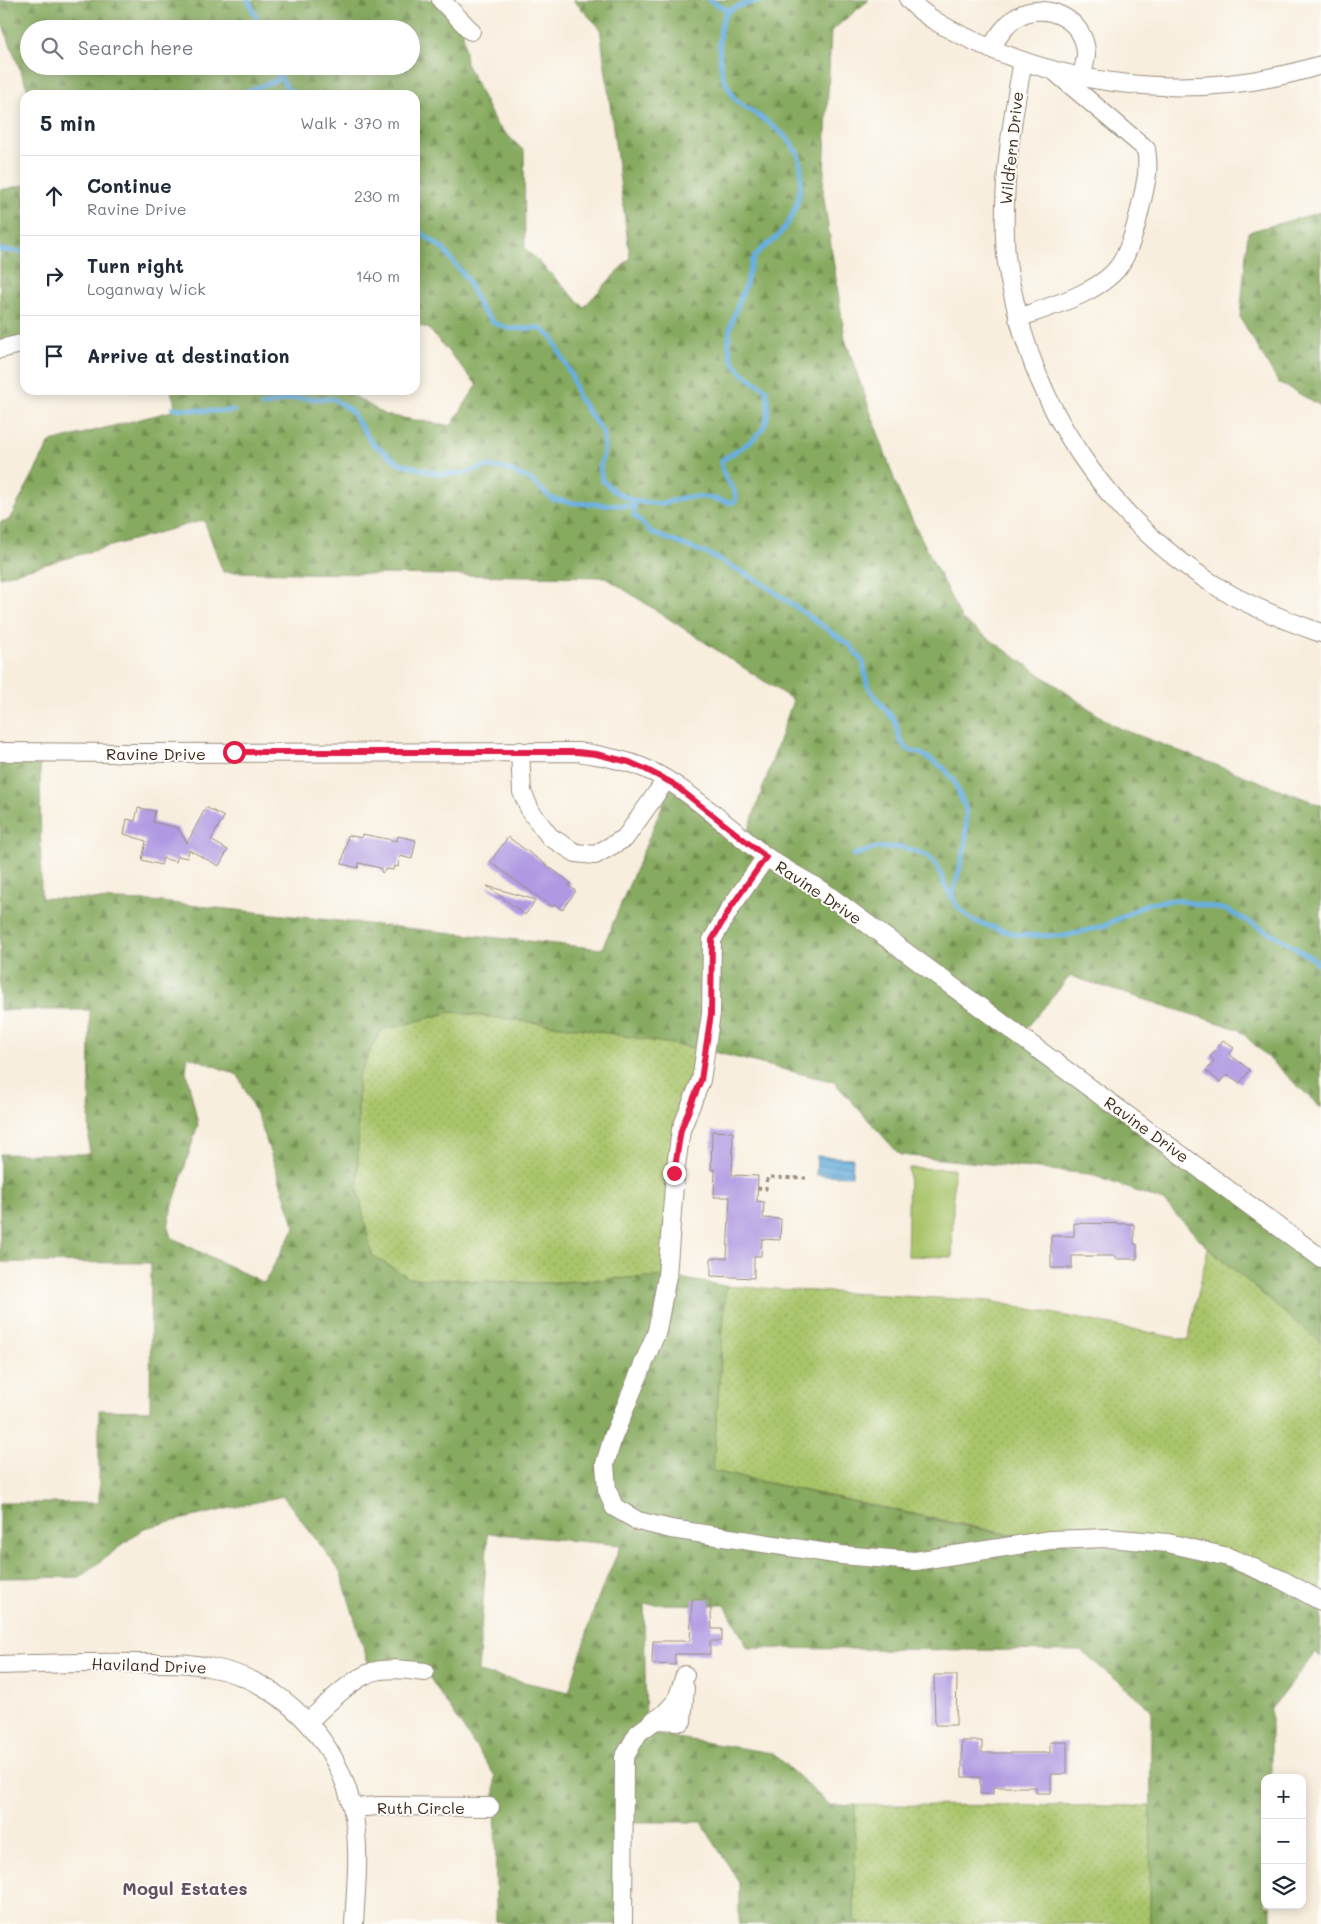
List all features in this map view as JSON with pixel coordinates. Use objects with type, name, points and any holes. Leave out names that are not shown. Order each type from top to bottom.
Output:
[{"type":"street","points":[[441,0],[471,31]]},
{"type":"street","points":[[908,0],[948,30],[990,49],[1054,71],[1112,82],[1186,87],[1252,81],[1287,75],[1321,65]]},
{"type":"street","points":[[990,49],[1004,27],[1018,15],[1039,8],[1062,14],[1075,24],[1083,40],[1086,54],[1082,76]]},
{"type":"street","name":"Wildfern Drive","points":[[1023,61],[1011,129],[1004,188],[1005,238],[1010,285],[1018,318],[1042,389],[1068,438],[1098,481],[1125,512],[1159,544],[1188,567],[1222,589],[1277,617],[1321,633]]},
{"type":"street","points":[[1018,318],[1082,294],[1111,275],[1121,264],[1136,228],[1149,166],[1146,149],[1054,71]]},
{"type":"street","points":[[0,349],[20,344]]},
{"type":"street","name":"Ravine Drive","points":[[0,752],[577,752],[596,754],[629,762],[666,780],[766,857],[820,889],[1321,1258]]},
{"type":"street","points":[[520,752],[522,792],[531,812],[550,837],[576,853],[595,855],[625,838],[666,780]]},
{"type":"street","points":[[766,857],[731,907],[712,940],[711,1014],[701,1080],[681,1130],[674,1173],[667,1276],[656,1331],[613,1437],[605,1464],[607,1489],[614,1507],[638,1521],[671,1529],[841,1555],[915,1561],[1050,1540],[1108,1538],[1168,1543],[1228,1557],[1282,1580],[1321,1601]]},
{"type":"street","name":"Haviland Drive","points":[[0,1664],[180,1663],[210,1667],[233,1673],[260,1685],[291,1706],[324,1741],[344,1779],[353,1808],[357,1841],[354,1924]]},
{"type":"street","points":[[308,1722],[344,1689],[371,1672],[393,1669],[426,1672]]},
{"type":"street","points":[[623,1924],[624,1758],[638,1732],[654,1720]]},
{"type":"street","name":"Ruth Circle","points":[[353,1808],[378,1806],[490,1807]]},
{"type":"path","points":[[757,1188],[766,1189],[768,1177],[806,1178]]},
{"type":"green space","points":[[0,0],[441,0],[462,21],[466,63],[496,124],[524,151],[525,248],[584,307],[630,258],[600,28],[573,0],[869,0],[831,31],[823,192],[845,339],[899,493],[962,620],[1114,726],[1321,805],[1321,1108],[1238,1029],[1070,976],[1020,1036],[1321,1258],[1321,1343],[1208,1248],[1163,1201],[1089,1174],[900,1155],[834,1082],[706,1050],[578,1028],[451,1012],[380,1031],[358,1076],[358,1190],[372,1255],[409,1278],[540,1283],[667,1276],[726,1286],[713,1471],[1039,1542],[1168,1543],[1321,1601],[1321,1658],[1315,1653],[1271,1709],[1271,1774],[1261,1774],[1261,1909],[1271,1909],[1271,1920],[1264,1924],[1150,1924],[1151,1709],[1081,1651],[748,1648],[725,1605],[644,1604],[646,1733],[772,1753],[830,1805],[855,1805],[854,1919],[861,1924],[739,1924],[739,1882],[701,1822],[624,1822],[623,1924],[510,1924],[496,1921],[495,1776],[426,1672],[371,1672],[340,1571],[283,1496],[144,1528],[80,1577],[0,1578],[0,1503],[99,1503],[99,1410],[150,1411],[151,1263],[0,1262],[0,1154],[89,1154],[90,1010],[0,1010],[0,752],[40,752],[41,898],[152,901],[602,949],[672,783],[745,840],[793,700],[605,577],[223,572],[204,520],[0,577],[0,522],[9,520],[50,442],[176,410],[172,395],[353,395],[385,415],[451,426],[477,385],[428,328],[420,326],[420,90],[28,90],[22,75],[420,75],[420,20],[20,20],[20,69],[0,18]],"holes":[[[188,1056],[238,1075],[260,1122],[295,1227],[264,1283],[171,1237],[168,1228],[171,1211],[198,1124],[186,1071]],[[488,1533],[621,1545],[596,1603],[569,1692],[478,1672]]]},
{"type":"green space","points":[[20,186],[20,344],[0,349],[0,190]]},
{"type":"green space","points":[[1321,212],[1321,406],[1278,382],[1240,317],[1248,232]]},
{"type":"green space","points":[[451,1012],[578,1028],[706,1050],[681,1130],[667,1276],[540,1283],[409,1278],[372,1256],[358,1190],[358,1076],[380,1031]]},
{"type":"green space","points":[[909,1168],[954,1169],[952,1257],[907,1256]]},
{"type":"green space","points":[[1208,1248],[1321,1343],[1321,1601],[713,1471],[726,1286],[990,1301],[1188,1340]]},
{"type":"green space","points":[[855,1805],[1151,1806],[1150,1924],[861,1924],[854,1919]]},
{"type":"water","points":[[817,1156],[853,1158],[852,1176],[816,1175]]},
{"type":"building","points":[[206,807],[224,817],[211,840],[228,850],[219,866],[189,850],[187,858],[178,856],[176,862],[163,858],[161,865],[142,860],[146,841],[124,834],[127,819],[135,821],[138,808],[155,811],[153,822],[178,828],[187,843]]},
{"type":"building","points":[[362,834],[397,841],[398,836],[416,840],[412,859],[400,856],[398,867],[394,866],[393,870],[387,869],[382,873],[380,868],[359,863],[358,868],[342,864],[348,835],[361,838]]},
{"type":"building","points":[[508,837],[571,883],[569,886],[576,891],[562,910],[555,904],[553,907],[490,862]]},
{"type":"building","points":[[487,886],[536,900],[525,915]]},
{"type":"building","points":[[1223,1040],[1234,1048],[1229,1054],[1250,1070],[1240,1083],[1229,1075],[1228,1077],[1226,1075],[1220,1082],[1206,1071],[1214,1061],[1210,1057]]},
{"type":"building","points":[[712,1131],[733,1132],[732,1175],[758,1176],[757,1201],[764,1202],[763,1218],[781,1219],[780,1240],[762,1239],[761,1256],[754,1256],[754,1278],[711,1276],[711,1258],[727,1258],[730,1197],[714,1197],[715,1170],[711,1169]]},
{"type":"building","points":[[1074,1223],[1134,1224],[1134,1244],[1137,1244],[1137,1259],[1115,1259],[1115,1256],[1072,1256],[1072,1268],[1051,1268],[1051,1236],[1074,1236]]},
{"type":"building","points":[[692,1599],[710,1599],[712,1629],[722,1629],[722,1641],[710,1641],[710,1654],[675,1654],[675,1665],[652,1664],[653,1641],[690,1641]]},
{"type":"building","points":[[934,1675],[957,1675],[956,1725],[935,1725]]},
{"type":"building","points":[[962,1741],[982,1741],[982,1753],[1050,1753],[1050,1742],[1067,1742],[1067,1774],[1051,1774],[1051,1793],[1036,1793],[1036,1787],[993,1787],[993,1794],[980,1794],[980,1777],[962,1777]]},
{"type":"waterway","points":[[248,0],[258,20]]},
{"type":"waterway","points":[[709,0],[729,11]]},
{"type":"waterway","points":[[634,501],[661,504],[686,497],[705,497],[732,503],[736,500],[735,494],[723,472],[722,460],[752,440],[765,425],[768,415],[766,389],[746,376],[734,362],[730,351],[730,330],[756,255],[775,239],[793,214],[799,196],[801,168],[796,150],[784,135],[735,99],[724,79],[720,53],[720,32],[725,15],[730,10],[745,4],[770,0]]},
{"type":"waterway","points":[[279,75],[290,90]]},
{"type":"waterway","points":[[251,90],[281,78]]},
{"type":"waterway","points":[[420,232],[443,249],[467,279],[481,309],[494,323],[511,329],[540,328],[552,337],[572,377],[578,397],[603,433],[604,450],[600,466],[602,480],[614,491],[634,501],[634,515],[652,533],[708,554],[759,581],[851,646],[863,662],[867,684],[895,721],[901,742],[907,749],[922,754],[944,768],[955,783],[966,810],[966,843],[952,898]]},
{"type":"waterway","points":[[0,250],[20,252]]},
{"type":"waterway","points":[[262,406],[293,398],[334,399],[351,411],[372,443],[399,463],[439,474],[466,473],[484,467],[504,468],[531,480],[552,499],[574,503],[633,506]]},
{"type":"waterway","points":[[173,408],[234,411]]},
{"type":"waterway","points":[[854,855],[876,848],[903,847],[926,855],[937,865],[945,886],[958,907],[973,921],[1018,935],[1065,936],[1104,926],[1149,903],[1176,900],[1226,910],[1278,937],[1315,960],[1321,967]]},
{"type":"district","name":"Mogul Estates","points":[[185,1888]]},
{"type":"route","points":[[234,752],[436,751],[577,752],[596,754],[629,762],[672,783],[766,857],[731,907],[712,940],[711,1014],[701,1080],[681,1130],[674,1173]]}]
